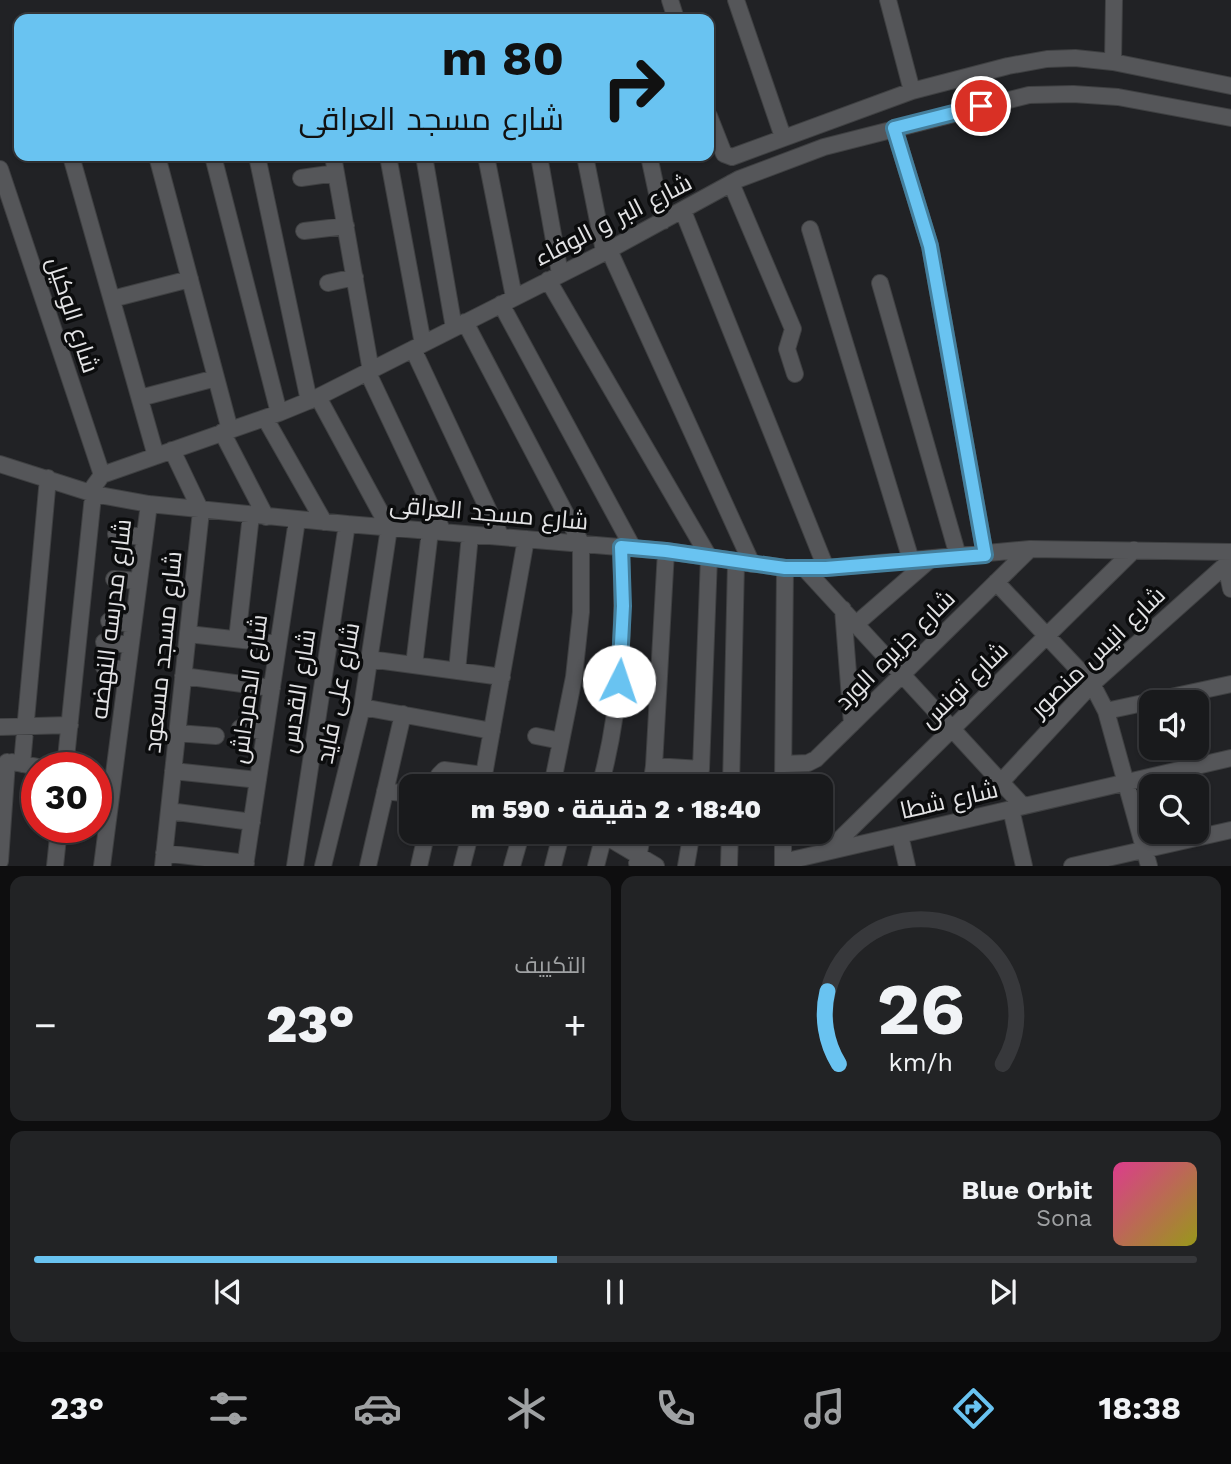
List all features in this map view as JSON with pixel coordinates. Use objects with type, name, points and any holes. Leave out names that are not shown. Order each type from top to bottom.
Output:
[{"type":"street","points":[[736,0],[783,137]]},
{"type":"street","points":[[888,0],[912,91]]},
{"type":"street","points":[[1113,62],[1114,0]]},
{"type":"street","points":[[714,133],[718,145],[727,156],[739,155],[912,91],[1047,59],[1075,58],[1113,62],[1231,86]]},
{"type":"street","name":"شارع البر و الوفاء","points":[[102,475],[314,399],[683,211],[739,178],[824,147],[1029,94],[1118,97],[1231,118]]},
{"type":"street","points":[[894,128],[930,246],[985,555]]},
{"type":"street","points":[[72,161],[156,456]]},
{"type":"street","points":[[158,161],[216,377],[226,431],[258,516],[237,639]]},
{"type":"street","points":[[214,161],[272,416],[324,522]]},
{"type":"street","points":[[258,161],[314,399],[390,528]]},
{"type":"street","points":[[335,161],[370,372],[436,532],[414,665]]},
{"type":"street","points":[[389,161],[418,346],[502,537]]},
{"type":"street","points":[[425,161],[459,325],[581,543],[581,612],[574,677],[554,774]]},
{"type":"street","points":[[487,161],[507,301],[627,547],[621,663],[615,718],[603,774]]},
{"type":"street","points":[[540,161],[554,277],[709,557],[700,774]]},
{"type":"street","points":[[586,161],[606,250],[744,564],[732,774]]},
{"type":"street","points":[[650,161],[663,221]]},
{"type":"street","name":"شارع الوكيل","points":[[0,169],[102,475]]},
{"type":"street","points":[[301,178],[337,173]]},
{"type":"street","points":[[731,183],[793,329],[787,349],[795,374]]},
{"type":"street","points":[[683,211],[826,568]]},
{"type":"street","points":[[304,231],[346,226]]},
{"type":"street","points":[[810,229],[911,560]]},
{"type":"street","points":[[328,283],[355,277]]},
{"type":"street","points":[[111,299],[190,279]]},
{"type":"street","points":[[880,283],[958,556]]},
{"type":"street","points":[[140,398],[216,377]]},
{"type":"street","points":[[172,450],[201,511]]},
{"type":"street","name":"شارع مسجد العراقى","points":[[0,464],[94,494],[201,511],[627,547],[785,568],[826,568],[1030,549],[1134,550],[1229,559]]},
{"type":"street","points":[[67,752],[94,486],[102,475]]},
{"type":"street","points":[[0,861],[10,763],[26,725],[48,478]]},
{"type":"street","name":"شارع مدرسه النهضه","points":[[102,866],[149,504]]},
{"type":"street","name":"شارع مسجد مسعود","points":[[163,859],[201,511]]},
{"type":"street","name":"شارع الدمرداش","points":[[246,864],[297,520]]},
{"type":"street","name":"شارع القدس","points":[[295,866],[346,524]]},
{"type":"street","name":"شارع على فايد","points":[[323,866],[362,707],[390,528]]},
{"type":"street","points":[[116,534],[144,537]]},
{"type":"street","points":[[457,671],[470,535]]},
{"type":"street","points":[[484,774],[526,539]]},
{"type":"street","name":"شارع جزيره الورد","points":[[783,764],[814,761],[1030,549]]},
{"type":"street","name":"شارع تونس","points":[[827,852],[1134,550]]},
{"type":"street","points":[[653,774],[666,551]]},
{"type":"street","points":[[856,624],[932,558]]},
{"type":"street","points":[[1229,559],[1231,589]]},
{"type":"street","name":"شارع انيس منصور","points":[[1001,782],[1092,684],[1229,559]]},
{"type":"street","points":[[783,774],[785,568]]},
{"type":"street","points":[[805,569],[1001,782],[1017,807],[1024,866]]},
{"type":"street","points":[[114,579],[139,581]]},
{"type":"street","points":[[996,582],[1092,684],[1106,711],[1149,866]]},
{"type":"street","points":[[843,609],[852,724]]},
{"type":"street","points":[[110,621],[133,624]]},
{"type":"street","points":[[188,634],[278,645]]},
{"type":"street","points":[[104,642],[130,645]]},
{"type":"street","points":[[369,659],[502,677]]},
{"type":"street","points":[[104,667],[127,670]]},
{"type":"street","points":[[183,676],[272,688]]},
{"type":"street","points":[[1106,711],[1231,684]]},
{"type":"street","points":[[362,707],[492,732]]},
{"type":"street","points":[[368,866],[403,714]]},
{"type":"street","points":[[0,727],[70,725]]},
{"type":"street","points":[[240,728],[265,731]]},
{"type":"street","points":[[177,733],[215,736]]},
{"type":"street","points":[[536,736],[561,741]]},
{"type":"street","name":"شارع شطا","points":[[783,864],[1231,758]]},
{"type":"street","points":[[654,766],[685,774]]},
{"type":"street","points":[[440,774],[444,770],[460,774]]},
{"type":"street","points":[[173,771],[258,780]]},
{"type":"street","points":[[385,792],[399,793]]},
{"type":"street","points":[[169,811],[252,822]]},
{"type":"street","points":[[1072,866],[1231,830]]},
{"type":"street","points":[[900,835],[907,866]]},
{"type":"street","points":[[55,866],[57,843]]},
{"type":"street","points":[[419,866],[424,844]]},
{"type":"street","points":[[462,866],[468,844]]},
{"type":"street","points":[[512,866],[518,844]]},
{"type":"street","points":[[553,866],[559,844]]},
{"type":"street","points":[[596,866],[599,844]]},
{"type":"street","points":[[616,844],[638,860],[656,866]]},
{"type":"street","points":[[686,866],[690,844]]},
{"type":"street","points":[[729,866],[730,844]]},
{"type":"street","points":[[783,844],[783,864]]},
{"type":"street","points":[[163,859],[246,864]]},
{"type":"route","points":[[619,681],[623,606],[621,547],[785,568],[826,568],[985,555],[930,246],[894,128],[981,106]]}]
